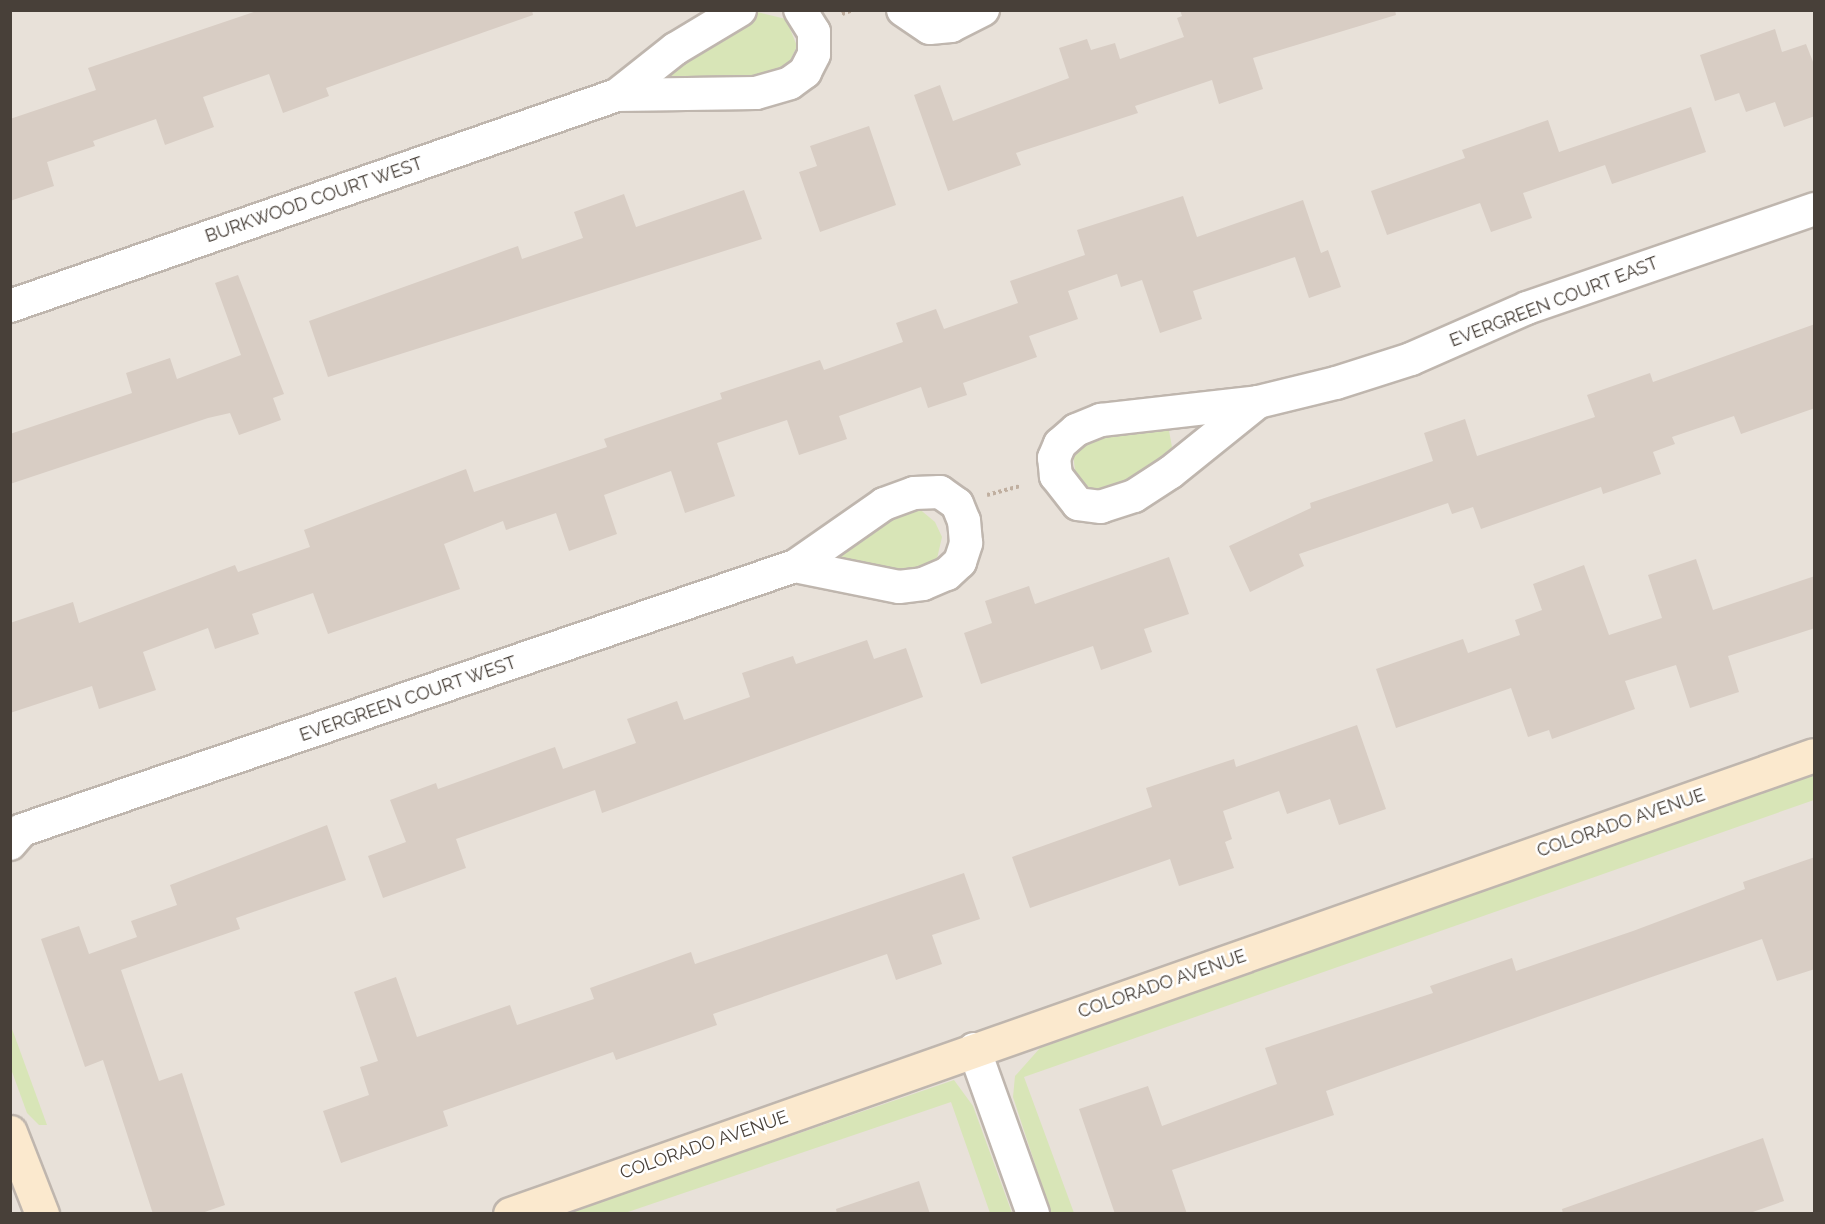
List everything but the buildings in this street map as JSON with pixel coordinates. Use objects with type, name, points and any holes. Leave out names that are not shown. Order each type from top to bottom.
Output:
[{"type":"street","name":"BURKWOOD COURT WEST","points":[[617,95],[675,49],[740,10]]},
{"type":"street","name":"BURKWOOD COURT WEST","points":[[10,306],[617,95],[756,93],[790,83],[805,72],[814,54],[814,32],[800,10]]},
{"type":"street","points":[[903,10],[930,28],[951,26],[983,10]]},
{"type":"street","name":"EVERGREEN COURT EAST","points":[[1258,402],[1134,496],[1101,507],[1078,504],[1056,476],[1054,458],[1060,444],[1076,430],[1101,420],[1258,402],[1411,359],[1527,308],[1815,209]]},
{"type":"street","name":"EVERGREEN COURT WEST","points":[[14,834],[795,566],[884,504],[914,493],[940,492],[957,504],[964,521],[966,543],[960,562],[947,574],[923,584],[899,587],[795,566]]},
{"type":"street","name":"COLORADO AVENUE","points":[[510,1214],[1815,755]]},
{"type":"street","points":[[974,1050],[1033,1214]]},
{"type":"street","points":[[10,1132],[42,1214]]},
{"type":"path","points":[[983,497],[1021,486]]},
{"type":"shaded area","points":[[11,11],[1814,11],[1814,1213],[11,1213]]},
{"type":"green space","points":[[757,12],[786,19],[797,46],[790,61],[771,78],[660,83],[663,74],[737,20]]},
{"type":"green space","points":[[1168,425],[1172,447],[1129,485],[1089,491],[1076,477],[1072,447],[1085,436]]},
{"type":"green space","points":[[917,507],[935,522],[942,537],[936,563],[912,577],[843,565],[839,548],[894,510]]},
{"type":"green space","points":[[1814,775],[1814,800],[1024,1077],[1074,1213],[1051,1213],[1013,1097],[1015,1076],[1040,1048]]},
{"type":"green space","points":[[10,1024],[47,1125],[39,1125],[27,1113],[11,1069]]},
{"type":"green space","points":[[954,1080],[973,1106],[1012,1213],[990,1213],[951,1102],[625,1213],[567,1213]]}]
